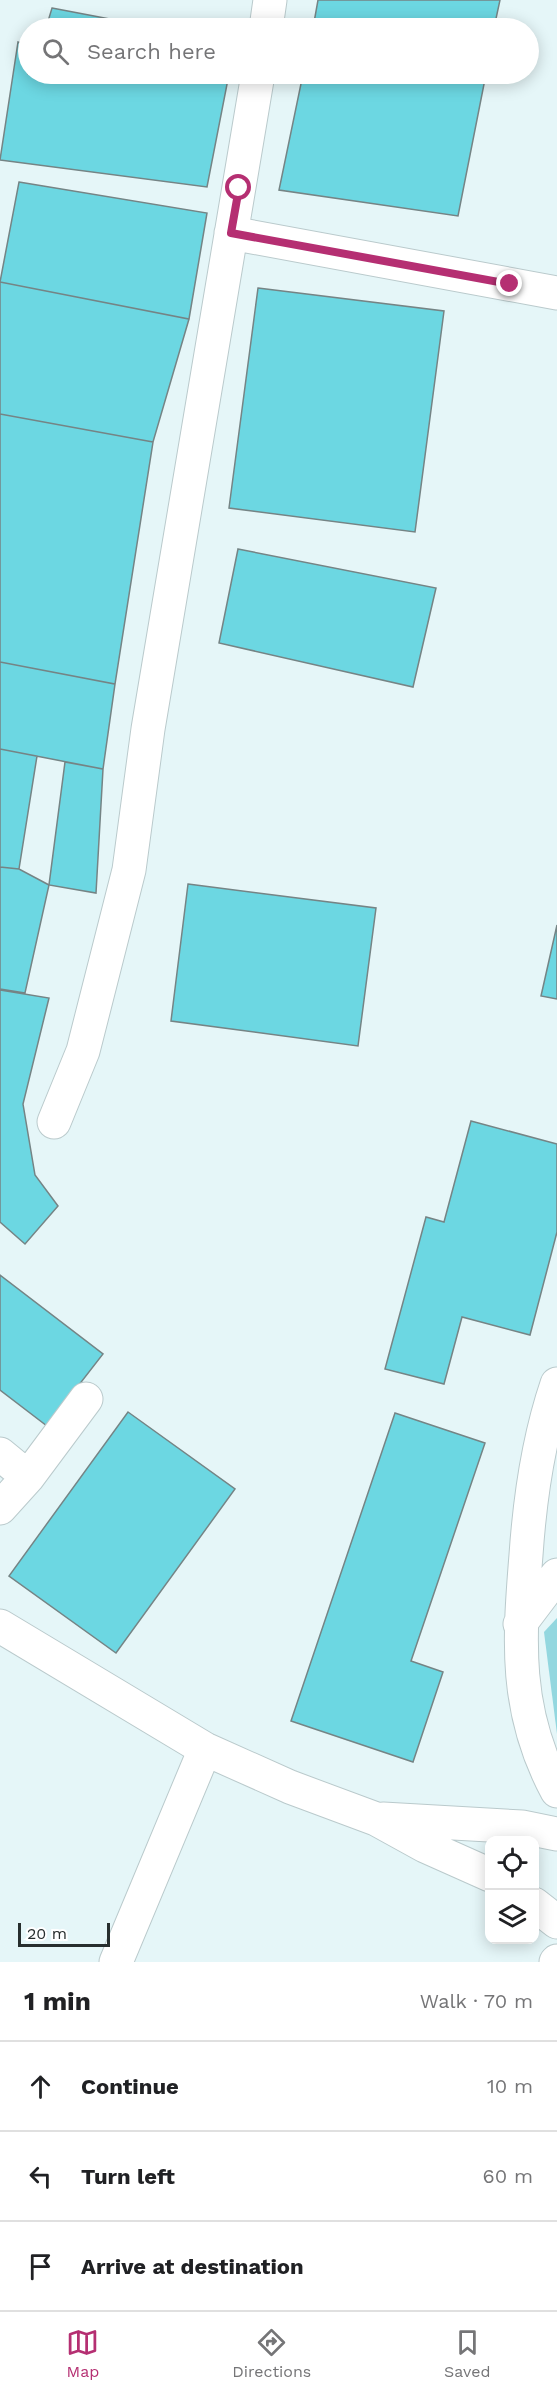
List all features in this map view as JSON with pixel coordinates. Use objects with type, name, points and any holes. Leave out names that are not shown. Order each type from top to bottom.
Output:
[{"type":"street","points":[[267,18],[270,0]]},
{"type":"street","points":[[54,1122],[83,1051],[129,870],[148,729],[256,84]]},
{"type":"street","points":[[231,233],[557,293]]},
{"type":"street","points":[[557,1384],[547,1413],[531,1488],[520,1624],[520,1665],[528,1716],[542,1761],[557,1791]]},
{"type":"street","points":[[0,1508],[28,1477],[86,1399]]},
{"type":"street","points":[[0,1454],[28,1477]]},
{"type":"street","points":[[520,1624],[557,1575]]},
{"type":"street","points":[[0,1626],[205,1749],[290,1787],[375,1818],[425,1846],[485,1873]]},
{"type":"street","points":[[116,1962],[205,1749]]},
{"type":"street","points":[[375,1818],[522,1827],[557,1834]]},
{"type":"street","points":[[539,1908],[557,1922]]},
{"type":"shaded area","points":[[557,1618],[557,1734],[544,1632]]},
{"type":"building","points":[[318,0],[500,0],[496,18],[315,18]]},
{"type":"building","points":[[52,8],[104,18],[49,18]]},
{"type":"building","points":[[18,42],[18,84],[227,84],[207,187],[0,160]]},
{"type":"building","points":[[301,84],[484,84],[458,216],[279,190]]},
{"type":"building","points":[[19,182],[207,213],[189,319],[0,282]]},
{"type":"building","points":[[0,282],[189,319],[153,442],[0,414]]},
{"type":"building","points":[[258,288],[444,311],[415,532],[229,508]]},
{"type":"building","points":[[0,414],[153,442],[115,684],[0,662]]},
{"type":"building","points":[[238,549],[436,588],[413,687],[219,643]]},
{"type":"building","points":[[0,662],[115,684],[103,769],[0,749]]},
{"type":"building","points":[[0,749],[37,756],[19,869],[0,867]]},
{"type":"building","points":[[65,762],[103,769],[96,893],[49,885]]},
{"type":"building","points":[[0,867],[19,869],[49,885],[25,993],[0,989]]},
{"type":"building","points":[[188,884],[376,908],[358,1046],[171,1021]]},
{"type":"building","points":[[557,925],[557,999],[541,996]]},
{"type":"building","points":[[0,990],[49,998],[23,1104],[35,1175],[58,1206],[25,1244],[0,1222]]},
{"type":"building","points":[[471,1121],[557,1144],[557,1232],[530,1335],[462,1317],[444,1384],[385,1369],[426,1217],[444,1222]]},
{"type":"building","points":[[0,1275],[103,1354],[47,1426],[0,1390]]},
{"type":"building","points":[[128,1412],[235,1489],[116,1653],[9,1576]]},
{"type":"building","points":[[395,1413],[485,1443],[411,1661],[443,1672],[413,1762],[291,1721]]},
{"type":"route","points":[[239,188],[231,233],[510,284]]}]
